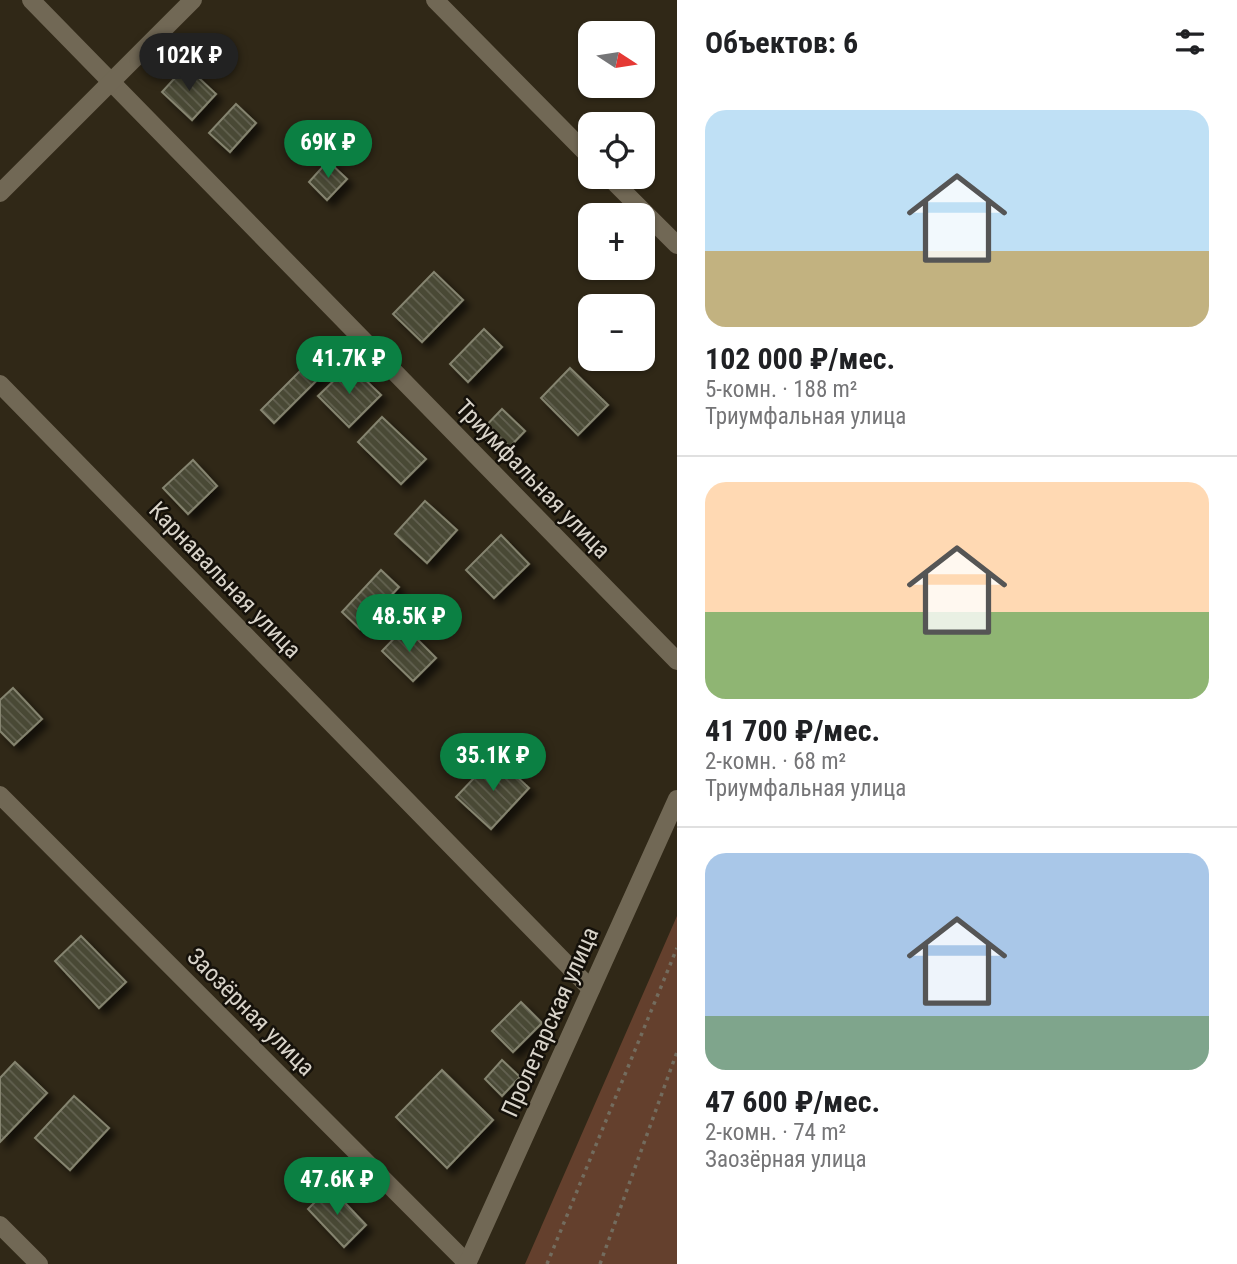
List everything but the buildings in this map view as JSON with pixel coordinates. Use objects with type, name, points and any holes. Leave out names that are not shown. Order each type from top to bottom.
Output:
[{"type":"street","name":"Триумфальная улица","points":[[31,0],[677,661]]},
{"type":"street","points":[[0,193],[193,0]]},
{"type":"street","points":[[435,0],[578,145]]},
{"type":"street","points":[[621,189],[677,246]]},
{"type":"street","name":"Карнавальная улица","points":[[0,384],[591,989]]},
{"type":"street","name":"Заозёрная улица","points":[[0,795],[467,1264]]},
{"type":"street","name":"Пролетарская улица","points":[[467,1264],[677,799]]},
{"type":"street","points":[[0,1224],[39,1264]]},
{"type":"path","points":[[547,1264],[677,948]]},
{"type":"path","points":[[600,1264],[677,1052]]},
{"type":"shaded area","points":[[677,916],[677,1264],[525,1264]]}]
